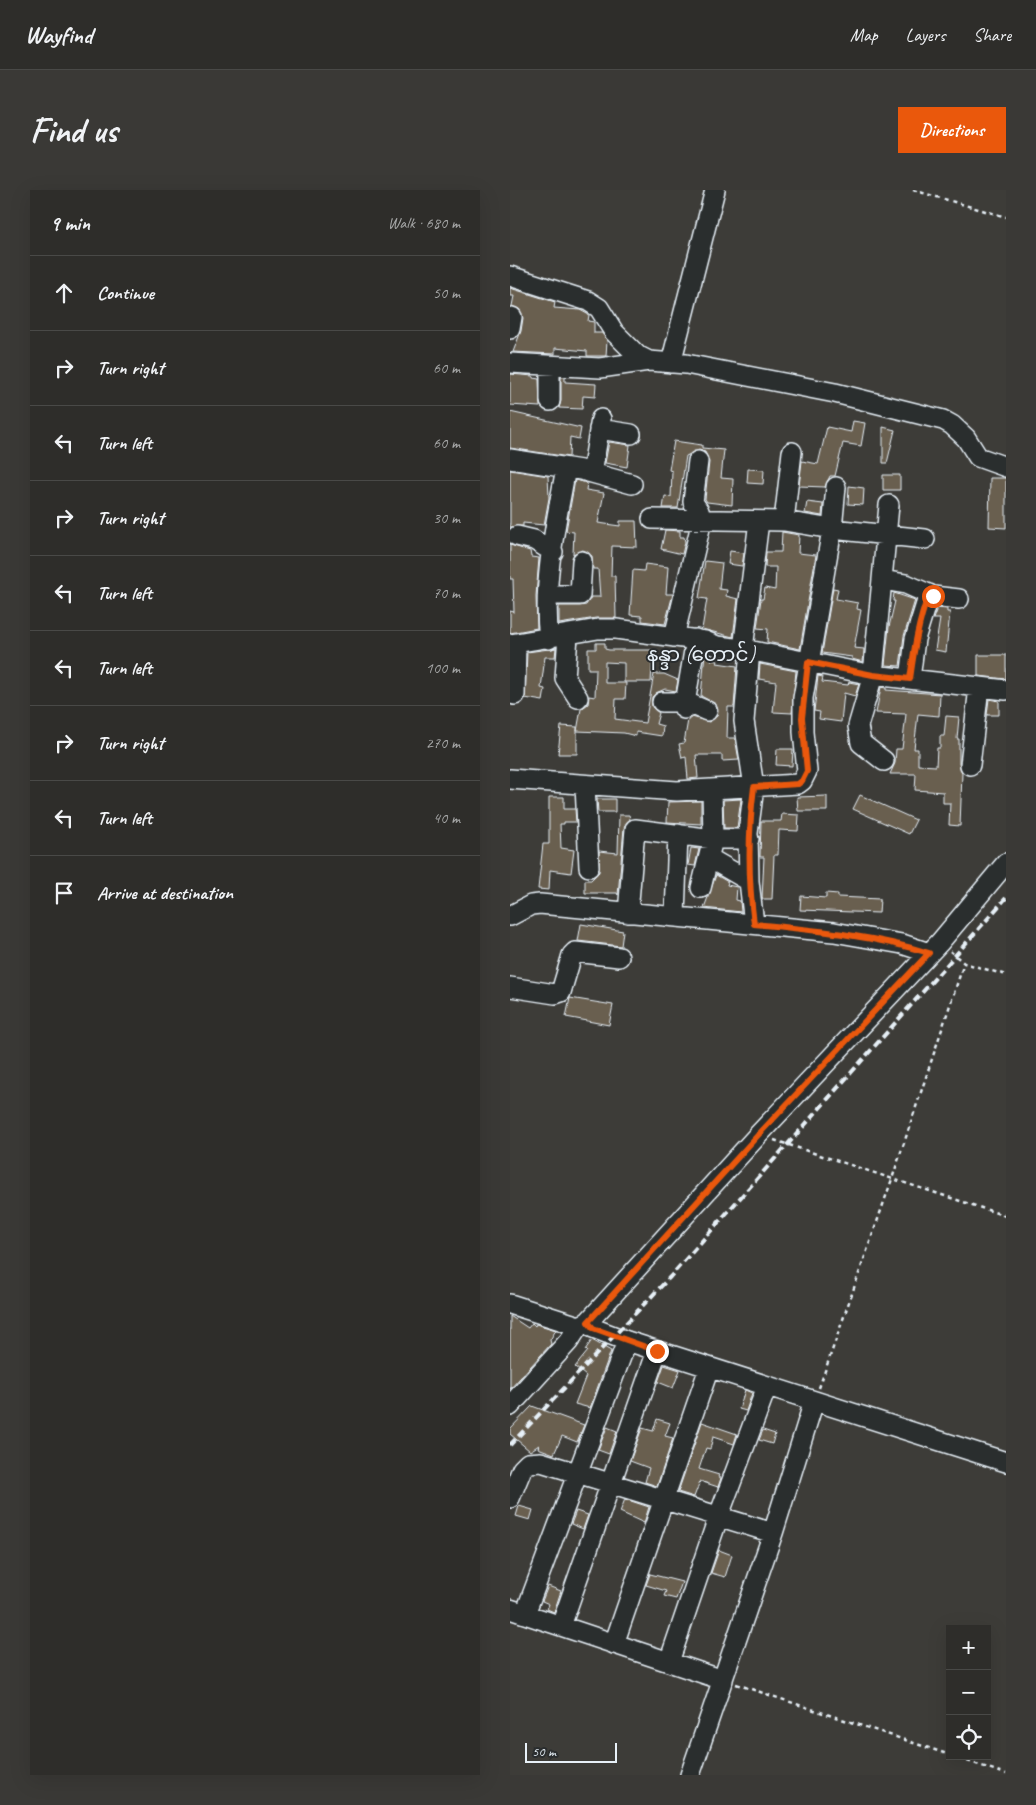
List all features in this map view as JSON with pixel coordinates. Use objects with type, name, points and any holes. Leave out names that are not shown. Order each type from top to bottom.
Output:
[{"type":"street","points":[[671,363],[715,190]]},
{"type":"street","points":[[510,276],[588,301],[599,308],[614,332],[637,355],[649,361]]},
{"type":"street","points":[[510,363],[600,368],[649,361],[686,364],[835,393],[943,420],[952,425],[966,438],[978,457],[1006,467]]},
{"type":"street","points":[[550,366],[550,401]]},
{"type":"street","points":[[592,473],[600,424],[631,434]]},
{"type":"street","points":[[784,521],[792,452]]},
{"type":"street","points":[[510,459],[592,473],[632,484]]},
{"type":"street","points":[[674,637],[702,520],[693,502],[698,461]]},
{"type":"street","points":[[549,639],[548,595],[566,468]]},
{"type":"street","points":[[510,779],[677,791],[798,784],[802,781],[807,771],[798,739],[808,662],[832,529],[836,486]]},
{"type":"street","points":[[884,761],[861,743],[858,726],[873,675],[889,505]]},
{"type":"street","points":[[652,519],[784,521],[832,529],[925,539]]},
{"type":"street","points":[[754,924],[749,881],[749,839],[754,787],[744,721],[747,649],[759,521]]},
{"type":"street","points":[[517,536],[534,540],[553,552]]},
{"type":"street","points":[[548,595],[580,595],[582,561]]},
{"type":"street","points":[[882,580],[906,584],[929,594],[959,599]]},
{"type":"street","points":[[910,679],[915,639],[929,594]]},
{"type":"street","points":[[515,696],[513,643],[549,639],[598,629],[616,629],[696,639],[717,646],[747,649],[873,675],[1006,690]]},
{"type":"street","points":[[568,635],[565,678],[578,698]]},
{"type":"street","points":[[685,706],[696,639]]},
{"type":"street","points":[[970,765],[979,687]]},
{"type":"street","points":[[662,702],[707,711]]},
{"type":"street","points":[[584,785],[589,867]]},
{"type":"street","points":[[701,888],[713,839],[712,789]]},
{"type":"street","points":[[628,913],[635,829],[713,839],[749,839]]},
{"type":"street","points":[[675,916],[678,834]]},
{"type":"street","points":[[708,858],[749,881]]},
{"type":"street","points":[[510,1406],[583,1324],[934,947],[1006,863]]},
{"type":"street","points":[[510,916],[531,905],[540,904],[834,932],[902,944],[934,947]]},
{"type":"street","points":[[510,987],[555,994],[561,992],[564,986],[572,955],[575,952],[619,957]]},
{"type":"street","points":[[510,1304],[583,1324],[626,1341],[1006,1462]]},
{"type":"street","points":[[626,1341],[577,1474],[518,1612],[723,1680]]},
{"type":"street","points":[[560,1626],[657,1351]]},
{"type":"street","points":[[614,1644],[710,1368]]},
{"type":"street","points":[[669,1662],[718,1518],[767,1386]]},
{"type":"street","points":[[690,1775],[773,1533],[814,1401]]},
{"type":"street","points":[[510,1498],[522,1469],[528,1463],[541,1462],[718,1518],[773,1533]]},
{"type":"path","points":[[914,190],[1006,217]]},
{"type":"path","points":[[934,947],[964,963],[1006,975]]},
{"type":"path","points":[[814,1401],[892,1179],[964,963]]},
{"type":"path","points":[[759,1134],[1006,1216]]},
{"type":"path","points":[[723,1680],[946,1754]]},
{"type":"path","points":[[963,1760],[1006,1774]]},
{"type":"building","points":[[510,288],[555,302],[554,308],[580,310],[589,315],[588,321],[594,322],[594,333],[602,333],[607,340],[606,356],[587,356],[587,351],[555,348],[555,354],[513,352],[521,331],[523,318],[519,309],[512,306],[514,296],[510,296]]},
{"type":"building","points":[[510,374],[533,376],[533,378],[539,379],[540,407],[510,405]]},
{"type":"building","points":[[561,377],[565,377],[565,382],[596,384],[595,397],[583,396],[582,409],[559,408],[561,401]]},
{"type":"building","points":[[510,412],[581,428],[579,439],[570,437],[569,457],[510,448]]},
{"type":"building","points":[[853,421],[865,423],[861,446],[843,443],[835,476],[830,476],[825,487],[799,486],[802,461],[818,464],[827,427],[851,432]]},
{"type":"building","points":[[883,427],[895,430],[887,463],[883,463]]},
{"type":"building","points":[[674,441],[702,445],[702,448],[724,450],[721,478],[733,479],[732,505],[707,502],[705,499],[709,462],[705,452],[699,450],[686,456],[678,508],[663,508],[665,496],[671,497],[672,471],[669,470]]},
{"type":"building","points":[[609,442],[630,445],[627,467],[605,463]]},
{"type":"building","points":[[748,469],[764,470],[763,484],[747,483]]},
{"type":"building","points":[[510,470],[548,476],[549,498],[544,525],[523,523],[523,526],[510,527]]},
{"type":"building","points":[[883,475],[900,475],[900,490],[883,490]]},
{"type":"building","points":[[990,478],[1006,478],[1006,528],[989,527]]},
{"type":"building","points":[[575,480],[587,483],[586,490],[604,493],[598,523],[620,526],[620,521],[636,521],[637,547],[612,546],[611,576],[615,576],[616,618],[596,618],[559,624],[559,606],[586,605],[591,597],[600,597],[598,569],[593,569],[592,556],[583,550],[573,554],[574,532],[566,531]]},
{"type":"building","points":[[849,486],[864,488],[863,505],[848,504]]},
{"type":"building","points":[[807,502],[823,504],[822,516],[805,513]]},
{"type":"building","points":[[665,530],[680,531],[680,537],[684,537],[685,542],[682,554],[661,549]]},
{"type":"building","points":[[782,532],[799,535],[798,553],[816,555],[800,649],[767,642],[768,629],[757,628],[761,599],[763,599],[765,588],[775,590],[776,567],[765,567],[766,552],[781,552]]},
{"type":"building","points":[[510,545],[530,551],[531,557],[539,558],[536,596],[537,628],[510,633],[510,611],[514,612],[513,579],[510,579]]},
{"type":"building","points":[[730,551],[744,553],[742,566],[728,564]]},
{"type":"building","points":[[705,561],[722,563],[719,589],[727,590],[726,596],[738,599],[733,637],[702,629],[707,599],[699,598]]},
{"type":"building","points":[[645,564],[668,567],[666,594],[673,594],[665,624],[642,621],[642,616],[630,615],[633,570],[644,571]]},
{"type":"building","points":[[833,588],[838,589],[836,599],[858,603],[857,609],[861,610],[854,648],[864,649],[863,662],[852,659],[852,657],[822,653]]},
{"type":"building","points":[[894,593],[915,600],[904,636],[900,666],[885,665],[889,627],[895,601],[893,601]]},
{"type":"building","points":[[937,608],[947,609],[947,612],[950,612],[946,652],[935,650],[940,619],[933,619]]},
{"type":"building","points":[[596,643],[605,643],[605,649],[609,650],[653,650],[651,682],[624,682],[624,663],[605,662],[605,683],[626,683],[625,699],[616,699],[615,719],[645,723],[654,674],[664,674],[678,680],[676,691],[665,689],[652,697],[652,707],[659,713],[656,724],[663,726],[662,736],[636,732],[636,736],[624,733],[577,731],[581,709],[588,704],[589,696],[595,697],[596,669],[588,669],[588,649],[596,649]]},
{"type":"building","points":[[556,648],[555,657],[545,657],[541,688],[545,689],[543,701],[525,698],[527,652]]},
{"type":"building","points":[[705,653],[712,656],[711,660],[718,661],[717,663],[737,666],[734,707],[728,707],[727,738],[735,738],[739,760],[722,761],[722,755],[696,755],[698,778],[688,779],[686,757],[682,758],[679,744],[684,743],[688,720],[692,717],[709,722],[717,716],[718,710],[716,704],[701,696]]},
{"type":"building","points":[[978,655],[1006,655],[1006,679],[978,676]]},
{"type":"building","points":[[760,664],[796,671],[792,713],[773,712],[776,682],[759,679]]},
{"type":"building","points":[[818,676],[823,677],[822,682],[848,685],[849,682],[859,684],[855,696],[844,693],[841,722],[819,719],[820,712],[814,711]]},
{"type":"building","points":[[881,687],[886,688],[886,690],[940,694],[939,716],[918,714],[914,749],[918,749],[918,765],[936,766],[937,748],[940,748],[940,736],[944,736],[946,716],[959,717],[957,739],[959,739],[959,764],[962,773],[960,826],[949,825],[950,803],[943,803],[943,792],[915,790],[916,774],[890,774],[895,763],[896,749],[902,749],[906,714],[876,713]]},
{"type":"building","points":[[989,699],[999,701],[999,715],[987,715]]},
{"type":"building","points":[[561,726],[577,727],[577,754],[558,754]]},
{"type":"building","points":[[777,749],[793,749],[792,766],[776,765]]},
{"type":"building","points":[[860,795],[916,820],[909,834],[853,809]]},
{"type":"building","points":[[827,796],[827,811],[798,811],[797,797]]},
{"type":"building","points":[[549,797],[564,797],[564,809],[575,809],[576,822],[560,824],[561,848],[574,850],[571,873],[550,870],[549,890],[538,889],[543,844],[549,844]]},
{"type":"building","points":[[597,799],[615,799],[615,812],[598,812]]},
{"type":"building","points":[[741,799],[737,828],[724,828],[723,800]]},
{"type":"building","points":[[701,801],[701,824],[667,822],[668,802]]},
{"type":"building","points":[[782,814],[799,815],[798,831],[779,830],[778,855],[774,855],[772,899],[762,899],[764,857],[760,857],[761,821],[781,821]]},
{"type":"building","points":[[619,815],[629,815],[630,819],[624,828],[618,895],[617,893],[585,893],[585,880],[591,880],[599,872],[599,851],[618,853]]},
{"type":"building","points":[[691,848],[699,849],[695,866],[688,865]]},
{"type":"building","points":[[716,875],[728,882],[727,885],[737,887],[736,900],[740,901],[741,912],[704,908]]},
{"type":"building","points":[[826,893],[838,894],[838,897],[880,899],[879,913],[800,910],[801,896],[826,898]]},
{"type":"building","points":[[581,924],[623,931],[621,946],[578,941]]},
{"type":"building","points":[[570,998],[613,1005],[609,1025],[566,1017]]},
{"type":"building","points":[[510,1316],[528,1328],[532,1323],[535,1326],[536,1324],[556,1330],[550,1340],[551,1344],[510,1389]]},
{"type":"building","points":[[592,1340],[611,1351],[590,1408],[575,1404],[586,1376],[575,1367],[588,1351],[585,1350]]},
{"type":"building","points":[[664,1365],[680,1370],[673,1388],[658,1382]]},
{"type":"building","points":[[745,1390],[752,1393],[746,1411],[739,1409]]},
{"type":"building","points":[[532,1406],[584,1425],[577,1442],[562,1436],[554,1454],[538,1448],[539,1445],[530,1451],[510,1434],[510,1429]]},
{"type":"building","points":[[657,1419],[670,1423],[665,1436],[673,1438],[657,1486],[645,1482],[649,1468],[630,1461],[642,1428],[653,1431]]},
{"type":"building","points":[[702,1422],[737,1434],[734,1444],[713,1437],[710,1449],[706,1448],[699,1469],[719,1475],[718,1477],[721,1478],[718,1487],[700,1481],[694,1497],[678,1492]]},
{"type":"building","points":[[607,1427],[617,1431],[609,1454],[598,1450]]},
{"type":"building","points":[[763,1430],[775,1434],[772,1444],[759,1440]]},
{"type":"building","points":[[625,1499],[649,1507],[644,1523],[620,1512]]},
{"type":"building","points":[[519,1506],[533,1510],[530,1520],[516,1516]]},
{"type":"building","points":[[576,1511],[588,1515],[583,1529],[571,1524]]},
{"type":"building","points":[[719,1550],[732,1555],[725,1577],[711,1573]]},
{"type":"building","points":[[650,1574],[682,1582],[676,1599],[664,1596],[666,1591],[646,1585]]},
{"type":"building","points":[[548,1586],[561,1591],[554,1612],[547,1609],[549,1604],[542,1601]]},
{"type":"railway","points":[[510,1445],[670,1277],[1006,898]]},
{"type":"district","name":"နန္ဒာ (တောင်)","points":[[701,654]]},
{"type":"route","points":[[657,1351],[593,1328],[588,1322],[759,1134],[929,953],[902,944],[834,932],[754,924],[749,881],[748,833],[754,787],[798,784],[802,781],[807,771],[802,718],[808,662],[873,675],[910,679],[915,639],[923,610],[929,594],[933,596]]}]
